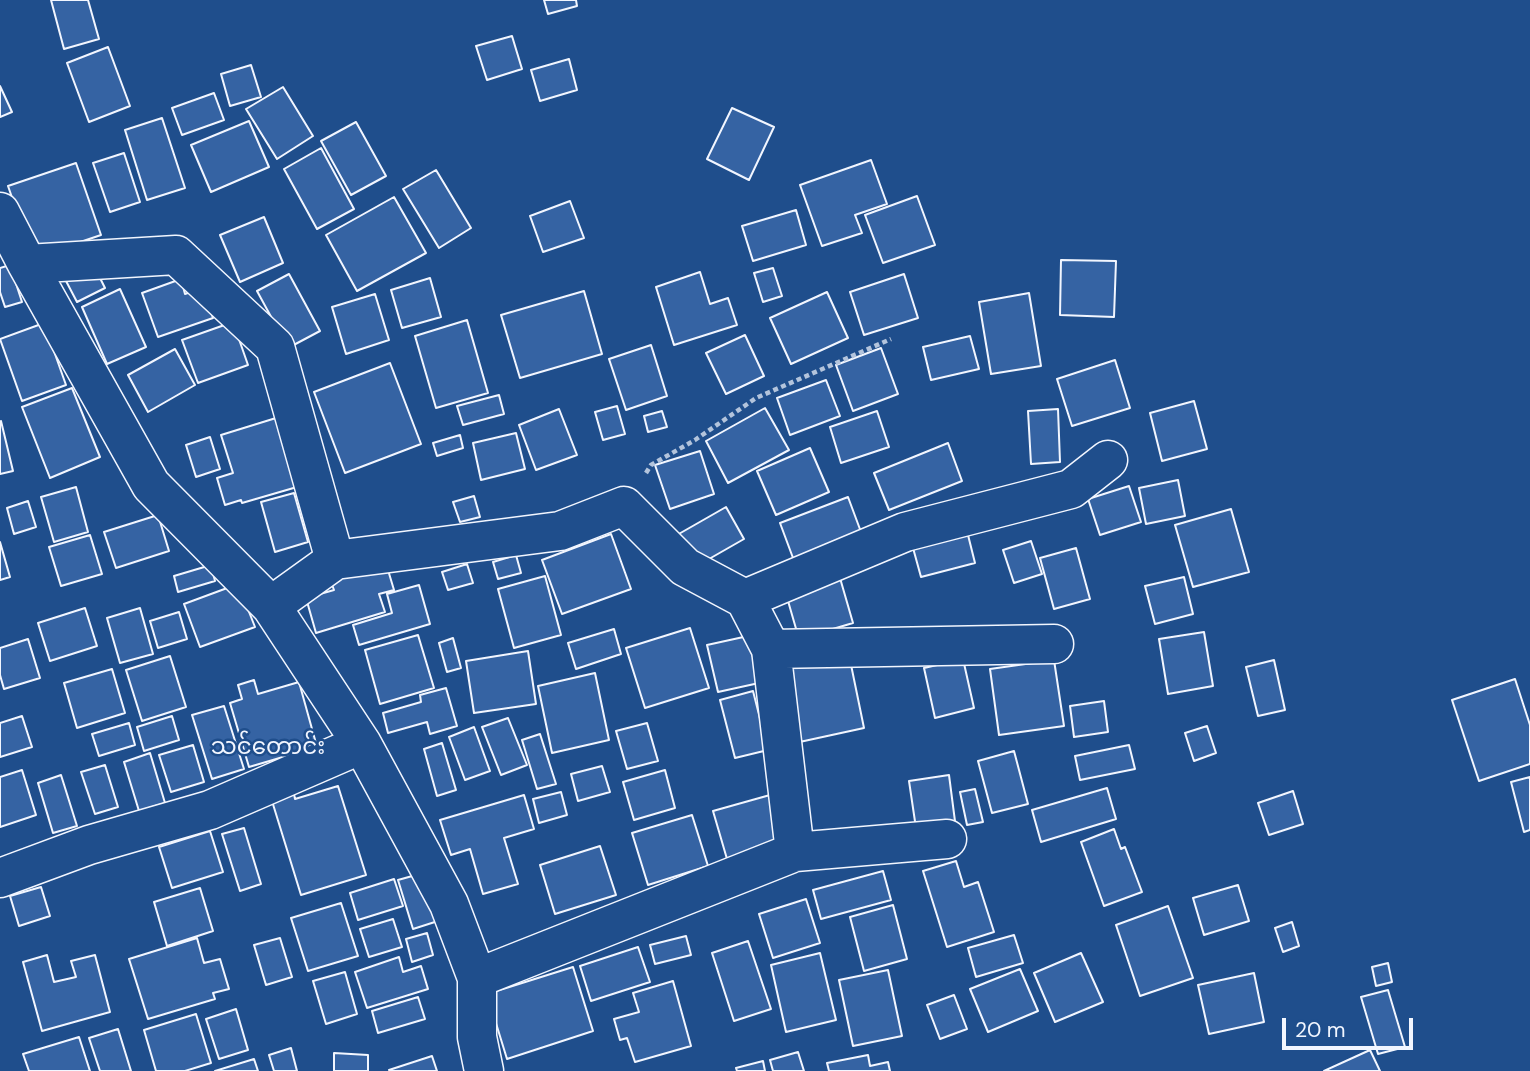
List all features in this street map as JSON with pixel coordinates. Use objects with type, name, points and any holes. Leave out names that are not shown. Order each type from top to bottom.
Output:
[{"type":"street","points":[[0,212],[151,485],[271,606],[362,744],[449,904],[477,978],[477,1037],[484,1071]]},
{"type":"street","points":[[27,264],[176,255],[275,347],[335,560]]},
{"type":"street","points":[[745,599],[905,532],[1071,489],[1108,460]]},
{"type":"street","points":[[271,606],[335,560],[561,531],[624,506],[685,567],[745,599],[771,649],[795,852]]},
{"type":"street","points":[[771,649],[1054,644]]},
{"type":"street","points":[[0,878],[89,845],[210,810],[362,744]]},
{"type":"street","points":[[477,978],[795,852],[947,839]]},
{"type":"path","points":[[624,506],[651,465],[695,440],[756,398],[891,339]]},
{"type":"building","points":[[51,0],[88,0],[99,39],[64,49]]},
{"type":"building","points":[[544,0],[576,0],[577,6],[548,14]]},
{"type":"building","points":[[512,36],[522,69],[487,80],[476,46]]},
{"type":"building","points":[[108,47],[130,106],[89,122],[67,63]]},
{"type":"building","points":[[569,59],[577,90],[540,101],[531,70]]},
{"type":"building","points":[[251,65],[261,97],[230,106],[221,74]]},
{"type":"building","points":[[0,86],[12,112],[0,117]]},
{"type":"building","points":[[283,87],[313,136],[277,159],[246,109]]},
{"type":"building","points":[[214,93],[224,120],[182,135],[172,108]]},
{"type":"building","points":[[732,108],[774,127],[749,180],[707,159]]},
{"type":"building","points":[[162,118],[185,188],[147,200],[125,130]]},
{"type":"building","points":[[249,121],[269,167],[211,192],[191,145]]},
{"type":"building","points":[[356,122],[386,176],[351,195],[321,141]]},
{"type":"building","points":[[321,148],[354,209],[317,229],[284,169]]},
{"type":"building","points":[[124,153],[140,202],[110,212],[93,163]]},
{"type":"building","points":[[871,160],[887,204],[855,215],[862,233],[822,246],[800,185]]},
{"type":"building","points":[[76,163],[101,235],[33,258],[8,186]]},
{"type":"building","points":[[436,170],[471,228],[439,248],[403,189]]},
{"type":"building","points":[[917,196],[935,245],[883,263],[865,215]]},
{"type":"building","points":[[394,197],[426,253],[357,291],[326,235]]},
{"type":"building","points":[[570,201],[584,238],[543,252],[530,216]]},
{"type":"building","points":[[796,210],[806,245],[753,261],[742,226]]},
{"type":"building","points":[[264,217],[283,263],[240,282],[220,235]]},
{"type":"building","points":[[1061,260],[1116,261],[1114,317],[1060,315]]},
{"type":"building","points":[[10,265],[22,302],[5,307],[0,292],[0,268]]},
{"type":"building","points":[[94,266],[105,288],[77,302],[66,281]]},
{"type":"building","points":[[773,268],[782,296],[763,302],[754,273]]},
{"type":"building","points":[[700,272],[710,304],[728,298],[737,325],[674,345],[656,287]]},
{"type":"building","points":[[289,274],[320,331],[288,348],[257,291]]},
{"type":"building","points":[[904,274],[918,318],[864,335],[850,292]]},
{"type":"building","points":[[430,278],[441,317],[402,328],[391,290]]},
{"type":"building","points":[[181,279],[185,294],[202,288],[213,318],[158,337],[142,293]]},
{"type":"building","points":[[120,289],[146,347],[107,364],[82,307]]},
{"type":"building","points":[[584,291],[602,354],[520,378],[501,315]]},
{"type":"building","points":[[827,292],[848,338],[791,364],[770,318]]},
{"type":"building","points":[[1029,293],[1041,366],[991,374],[979,302]]},
{"type":"building","points":[[375,294],[389,340],[346,354],[332,307]]},
{"type":"building","points":[[467,320],[488,393],[436,408],[415,336]]},
{"type":"building","points":[[233,322],[248,365],[198,383],[182,340]]},
{"type":"building","points":[[44,323],[66,385],[22,401],[0,339]]},
{"type":"building","points":[[745,335],[764,376],[726,394],[706,353]]},
{"type":"building","points":[[970,336],[979,369],[931,380],[923,347]]},
{"type":"building","points":[[651,345],[667,396],[626,410],[609,359]]},
{"type":"building","points":[[881,348],[898,394],[853,411],[836,365]]},
{"type":"building","points":[[175,349],[195,385],[148,412],[128,375]]},
{"type":"building","points":[[1115,360],[1130,408],[1072,426],[1057,379]]},
{"type":"building","points":[[390,363],[421,444],[345,473],[314,392]]},
{"type":"building","points":[[826,380],[840,416],[790,435],[777,398]]},
{"type":"building","points":[[72,388],[100,457],[50,478],[22,407]]},
{"type":"building","points":[[499,395],[504,414],[463,425],[457,406]]},
{"type":"building","points":[[1194,401],[1207,449],[1162,461],[1150,413]]},
{"type":"building","points":[[617,406],[625,434],[603,440],[595,412]]},
{"type":"building","points":[[765,408],[789,450],[728,483],[706,441]]},
{"type":"building","points":[[559,409],[577,455],[536,470],[519,425]]},
{"type":"building","points":[[1058,409],[1060,462],[1031,464],[1028,411]]},
{"type":"building","points":[[662,411],[667,427],[648,432],[644,416]]},
{"type":"building","points":[[877,411],[889,447],[841,463],[830,427]]},
{"type":"building","points":[[276,418],[297,487],[242,503],[241,500],[225,505],[217,478],[233,473],[221,435]]},
{"type":"building","points":[[0,422],[13,471],[0,474]]},
{"type":"building","points":[[516,433],[525,469],[481,480],[473,443]]},
{"type":"building","points":[[460,435],[463,448],[437,456],[433,443]]},
{"type":"building","points":[[210,437],[220,469],[196,477],[186,445]]},
{"type":"building","points":[[948,443],[962,481],[889,510],[874,473]]},
{"type":"building","points":[[810,448],[829,492],[776,515],[757,471]]},
{"type":"building","points":[[700,451],[714,494],[670,509],[655,465]]},
{"type":"building","points":[[1178,480],[1185,516],[1146,524],[1139,488]]},
{"type":"building","points":[[1129,486],[1141,522],[1100,535],[1088,499]]},
{"type":"building","points":[[76,487],[88,532],[54,542],[41,497]]},
{"type":"building","points":[[294,493],[308,542],[275,552],[261,502]]},
{"type":"building","points":[[474,496],[480,517],[460,522],[453,502]]},
{"type":"building","points":[[848,497],[864,540],[796,566],[780,523]]},
{"type":"building","points":[[28,501],[36,527],[14,534],[7,508]]},
{"type":"building","points":[[726,507],[744,539],[695,567],[677,535]]},
{"type":"building","points":[[1231,509],[1249,572],[1193,587],[1175,525]]},
{"type":"building","points":[[158,515],[169,551],[116,568],[104,532]]},
{"type":"building","points":[[965,523],[975,563],[921,577],[910,537]]},
{"type":"building","points":[[611,534],[631,589],[562,614],[542,560]]},
{"type":"building","points":[[90,535],[102,574],[61,586],[49,547]]},
{"type":"building","points":[[1031,541],[1042,574],[1014,583],[1003,550]]},
{"type":"building","points":[[0,542],[10,577],[0,580]]},
{"type":"building","points":[[1076,548],[1090,599],[1054,609],[1040,558]]},
{"type":"building","points":[[516,555],[521,573],[498,579],[493,562]]},
{"type":"building","points":[[385,560],[394,590],[379,594],[385,612],[316,633],[306,598],[334,590],[329,577]]},
{"type":"building","points":[[467,564],[473,583],[448,590],[442,572]]},
{"type":"building","points":[[211,565],[215,581],[178,592],[174,576]]},
{"type":"building","points":[[545,576],[561,635],[514,648],[498,589]]},
{"type":"building","points":[[1184,577],[1193,614],[1155,624],[1145,586]]},
{"type":"building","points":[[840,578],[853,623],[799,639],[786,594]]},
{"type":"building","points":[[238,584],[255,627],[200,647],[184,604]]},
{"type":"building","points":[[419,585],[430,624],[359,645],[353,625],[392,613],[387,594]]},
{"type":"building","points":[[85,608],[97,646],[50,661],[38,623]]},
{"type":"building","points":[[140,608],[153,654],[120,663],[107,618]]},
{"type":"building","points":[[179,612],[187,639],[158,648],[150,621]]},
{"type":"building","points":[[690,628],[709,688],[645,708],[626,648]]},
{"type":"building","points":[[614,629],[621,654],[576,669],[568,643]]},
{"type":"building","points":[[1204,632],[1213,686],[1168,694],[1159,639]]},
{"type":"building","points":[[418,635],[434,688],[380,704],[365,650]]},
{"type":"building","points":[[748,636],[759,683],[718,692],[707,645]]},
{"type":"building","points":[[453,638],[461,668],[447,672],[439,643]]},
{"type":"building","points":[[28,639],[40,678],[4,689],[0,675],[0,648]]},
{"type":"building","points":[[528,651],[536,704],[474,713],[466,661]]},
{"type":"building","points":[[849,655],[864,728],[795,743],[779,670]]},
{"type":"building","points":[[170,656],[186,707],[142,721],[126,670]]},
{"type":"building","points":[[963,659],[974,708],[935,718],[924,668]]},
{"type":"building","points":[[1054,660],[1064,726],[999,735],[990,669]]},
{"type":"building","points":[[1274,660],[1285,710],[1258,716],[1246,667]]},
{"type":"building","points":[[112,669],[125,713],[77,728],[64,683]]},
{"type":"building","points":[[595,673],[609,740],[552,753],[538,686]]},
{"type":"building","points":[[1515,679],[1530,725],[1530,764],[1479,781],[1452,700]]},
{"type":"building","points":[[254,680],[258,694],[299,682],[317,747],[249,767],[230,703],[242,699],[238,685]]},
{"type":"building","points":[[446,688],[457,726],[430,734],[427,722],[388,733],[383,713],[421,702],[420,695]]},
{"type":"building","points":[[753,691],[768,750],[735,758],[720,700]]},
{"type":"building","points":[[1104,701],[1108,732],[1074,737],[1070,706]]},
{"type":"building","points":[[224,706],[244,769],[212,779],[192,715]]},
{"type":"building","points":[[22,716],[32,747],[0,757],[0,723]]},
{"type":"building","points":[[172,716],[179,740],[144,751],[137,727]]},
{"type":"building","points":[[508,718],[527,765],[501,775],[482,727]]},
{"type":"building","points":[[129,723],[135,745],[99,756],[92,734]]},
{"type":"building","points":[[647,723],[658,761],[627,769],[616,731]]},
{"type":"building","points":[[1207,726],[1216,753],[1194,761],[1185,733]]},
{"type":"building","points":[[474,727],[490,771],[465,780],[449,737]]},
{"type":"building","points":[[540,734],[556,784],[537,789],[522,740]]},
{"type":"building","points":[[442,743],[456,790],[437,796],[424,749]]},
{"type":"building","points":[[193,745],[204,782],[171,792],[159,755]]},
{"type":"building","points":[[1129,745],[1135,769],[1080,780],[1075,756]]},
{"type":"building","points":[[1014,751],[1028,804],[992,813],[978,761]]},
{"type":"building","points":[[150,753],[165,803],[139,811],[124,762]]},
{"type":"building","points":[[105,765],[118,807],[95,814],[81,772]]},
{"type":"building","points":[[602,766],[610,792],[578,801],[571,774]]},
{"type":"building","points":[[22,770],[36,815],[0,827],[0,777]]},
{"type":"building","points":[[665,770],[675,808],[634,820],[623,782]]},
{"type":"building","points":[[61,775],[77,826],[53,833],[38,783]]},
{"type":"building","points":[[949,775],[956,829],[917,835],[909,781]]},
{"type":"building","points":[[1530,777],[1530,830],[1524,832],[1511,782]]},
{"type":"building","points":[[338,786],[366,875],[301,895],[272,801],[294,794],[295,799]]},
{"type":"building","points":[[1107,788],[1116,819],[1041,842],[1032,810]]},
{"type":"building","points":[[975,789],[983,822],[967,825],[960,792]]},
{"type":"building","points":[[1293,791],[1303,824],[1269,835],[1258,803]]},
{"type":"building","points":[[561,792],[567,815],[539,823],[533,799]]},
{"type":"building","points":[[524,795],[534,829],[504,838],[518,884],[483,894],[470,849],[451,855],[440,820]]},
{"type":"building","points":[[770,795],[784,843],[727,859],[713,811]]},
{"type":"building","points":[[692,815],[708,866],[648,885],[632,833]]},
{"type":"building","points":[[244,828],[261,884],[240,891],[222,834]]},
{"type":"building","points":[[1114,829],[1121,849],[1125,847],[1142,892],[1104,906],[1081,842]]},
{"type":"building","points":[[210,831],[223,872],[172,888],[159,847]]},
{"type":"building","points":[[600,846],[616,895],[555,914],[540,865]]},
{"type":"building","points":[[956,861],[964,887],[978,882],[994,932],[947,947],[923,871]]},
{"type":"building","points":[[883,871],[891,900],[821,919],[813,890]]},
{"type":"building","points":[[423,873],[438,921],[413,929],[398,880]]},
{"type":"building","points":[[394,879],[403,906],[358,920],[350,893]]},
{"type":"building","points":[[1238,885],[1249,921],[1204,935],[1193,898]]},
{"type":"building","points":[[41,887],[50,916],[19,926],[10,896]]},
{"type":"building","points":[[200,888],[213,931],[167,946],[154,902]]},
{"type":"building","points":[[806,899],[820,943],[773,958],[759,914]]},
{"type":"building","points":[[341,903],[358,956],[308,971],[291,918]]},
{"type":"building","points":[[893,905],[907,959],[864,971],[850,917]]},
{"type":"building","points":[[1168,906],[1193,978],[1140,996],[1116,925]]},
{"type":"building","points":[[393,919],[402,947],[369,957],[360,929]]},
{"type":"building","points":[[1292,922],[1299,946],[1283,952],[1275,928]]},
{"type":"building","points":[[427,933],[433,955],[412,962],[406,939]]},
{"type":"building","points":[[1014,935],[1023,963],[976,977],[968,948]]},
{"type":"building","points":[[686,936],[691,955],[655,964],[650,945]]},
{"type":"building","points":[[197,938],[204,963],[220,959],[229,989],[213,993],[215,999],[148,1019],[129,959]]},
{"type":"building","points":[[280,938],[292,977],[266,985],[254,945]]},
{"type":"building","points":[[748,941],[771,1009],[734,1021],[712,953]]},
{"type":"building","points":[[638,947],[650,982],[591,1001],[580,966]]},
{"type":"building","points":[[820,953],[836,1020],[786,1032],[771,965]]},
{"type":"building","points":[[1081,953],[1103,1002],[1055,1022],[1034,973]]},
{"type":"building","points":[[47,955],[54,982],[76,977],[71,961],[95,955],[110,1012],[42,1031],[23,962]]},
{"type":"building","points":[[399,957],[403,972],[421,966],[428,989],[367,1008],[355,972]]},
{"type":"building","points":[[1388,963],[1392,982],[1376,986],[1372,967]]},
{"type":"building","points":[[573,967],[593,1031],[507,1059],[487,994]]},
{"type":"building","points":[[1020,969],[1038,1011],[988,1032],[970,989]]},
{"type":"building","points":[[888,970],[902,1036],[853,1046],[839,980]]},
{"type":"building","points":[[345,972],[357,1014],[326,1024],[313,981]]},
{"type":"building","points":[[1254,973],[1264,1022],[1209,1034],[1198,985]]},
{"type":"building","points":[[673,981],[691,1046],[635,1062],[627,1038],[620,1040],[614,1019],[639,1012],[633,993]]},
{"type":"building","points":[[1388,990],[1405,1047],[1378,1054],[1361,997]]},
{"type":"building","points":[[954,995],[967,1029],[940,1039],[927,1005]]},
{"type":"building","points":[[418,997],[425,1019],[378,1033],[372,1011]]},
{"type":"building","points":[[236,1009],[248,1050],[219,1059],[206,1019]]},
{"type":"building","points":[[196,1014],[211,1063],[185,1071],[156,1071],[144,1030]]},
{"type":"building","points":[[118,1029],[131,1071],[100,1071],[89,1038]]},
{"type":"building","points":[[79,1037],[90,1071],[29,1071],[23,1054]]},
{"type":"building","points":[[291,1048],[297,1071],[274,1071],[269,1055]]},
{"type":"building","points":[[1370,1050],[1380,1071],[1324,1071]]},
{"type":"building","points":[[798,1052],[804,1071],[773,1071],[770,1060]]},
{"type":"building","points":[[334,1053],[368,1055],[368,1071],[334,1071]]},
{"type":"building","points":[[868,1055],[870,1066],[888,1062],[890,1071],[829,1071],[827,1063]]},
{"type":"building","points":[[432,1056],[437,1071],[389,1070]]},
{"type":"building","points":[[254,1059],[258,1071],[215,1071]]},
{"type":"building","points":[[763,1061],[765,1071],[737,1071],[736,1068]]},
{"type":"district","name":"သင်တောင်း","points":[[268,748]]}]
